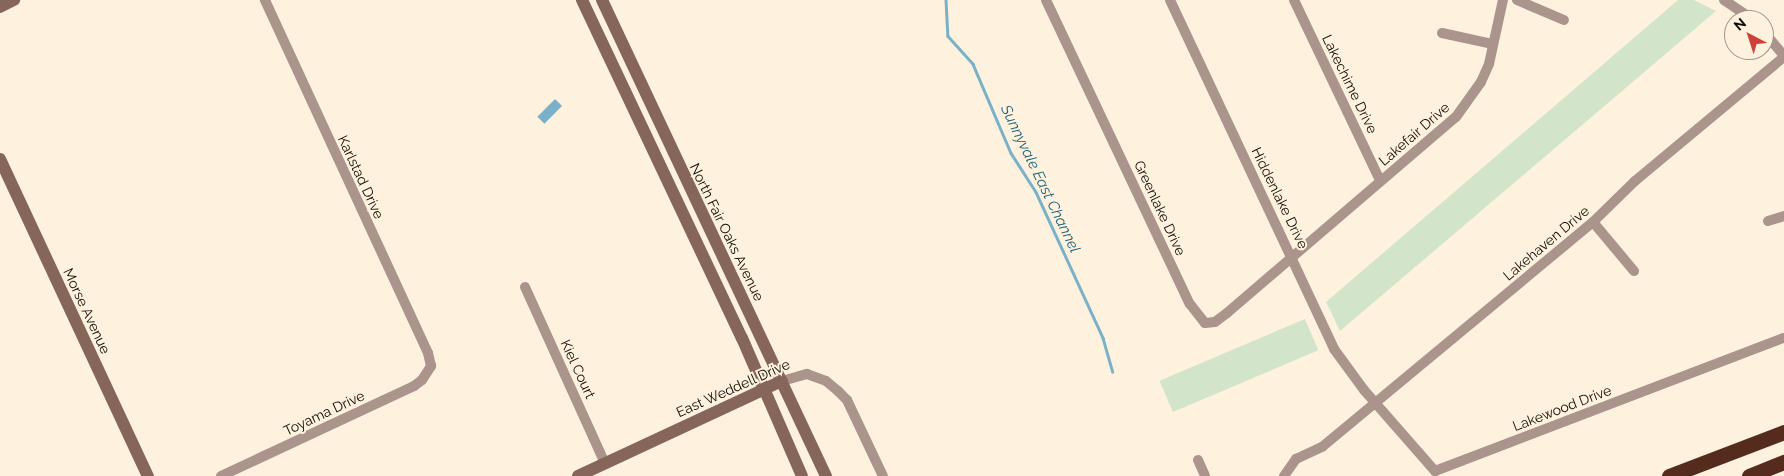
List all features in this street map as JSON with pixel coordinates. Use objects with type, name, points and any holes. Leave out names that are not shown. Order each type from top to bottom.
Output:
[{"type":"highway","points":[[1669,476],[1784,432]]},
{"type":"highway","points":[[1749,476],[1784,462]]},
{"type":"main road","points":[[0,7],[14,0]]},
{"type":"main road","points":[[582,0],[764,389],[802,476]]},
{"type":"main road","name":"North Fair Oaks Avenue","points":[[602,0],[826,476]]},
{"type":"main road","name":"Morse Avenue","points":[[0,159],[148,476]]},
{"type":"main road","name":"East Weddell Drive","points":[[578,476],[782,381]]},
{"type":"street","name":"Karlstad Drive","points":[[265,0],[428,354],[431,366]]},
{"type":"street","name":"Greenlake Drive","points":[[1046,0],[1197,316],[1205,323],[1216,322],[1293,256]]},
{"type":"street","name":"Hiddenlake Drive","points":[[1170,0],[1293,256],[1334,349],[1374,403]]},
{"type":"street","name":"Lakechime Drive","points":[[1294,0],[1380,180]]},
{"type":"street","name":"Lakefair Drive","points":[[1293,256],[1456,117],[1481,82],[1489,64],[1503,0]]},
{"type":"street","points":[[1517,0],[1564,20]]},
{"type":"street","points":[[1724,0],[1739,10]]},
{"type":"street","points":[[1442,33],[1492,44]]},
{"type":"street","points":[[1774,44],[1784,56]]},
{"type":"street","name":"Lakehaven Drive","points":[[1284,476],[1296,459],[1322,447],[1593,222],[1634,181],[1784,56]]},
{"type":"street","points":[[1768,221],[1784,216]]},
{"type":"street","points":[[1593,222],[1634,271]]},
{"type":"street","name":"Kiel Court","points":[[525,287],[605,463]]},
{"type":"street","name":"Lakewood Drive","points":[[1374,403],[1435,471],[1784,338]]},
{"type":"street","name":"Toyama Drive","points":[[221,476],[414,386],[422,380],[431,366]]},
{"type":"street","name":"East Weddell Drive","points":[[782,381],[807,374],[826,381],[838,391],[847,400],[883,476]]},
{"type":"street","points":[[1198,460],[1206,476]]},
{"type":"green space","points":[[1678,0],[1694,0],[1716,11],[1340,331],[1326,302]]},
{"type":"green space","points":[[1305,319],[1318,350],[1173,412],[1160,381]]},
{"type":"water","points":[[555,99],[562,106],[544,124],[537,117]]},
{"type":"waterway","name":"Sunnyvale East Channel","points":[[946,0],[948,36],[973,64],[1011,153],[1036,192],[1103,338],[1113,372]]}]
